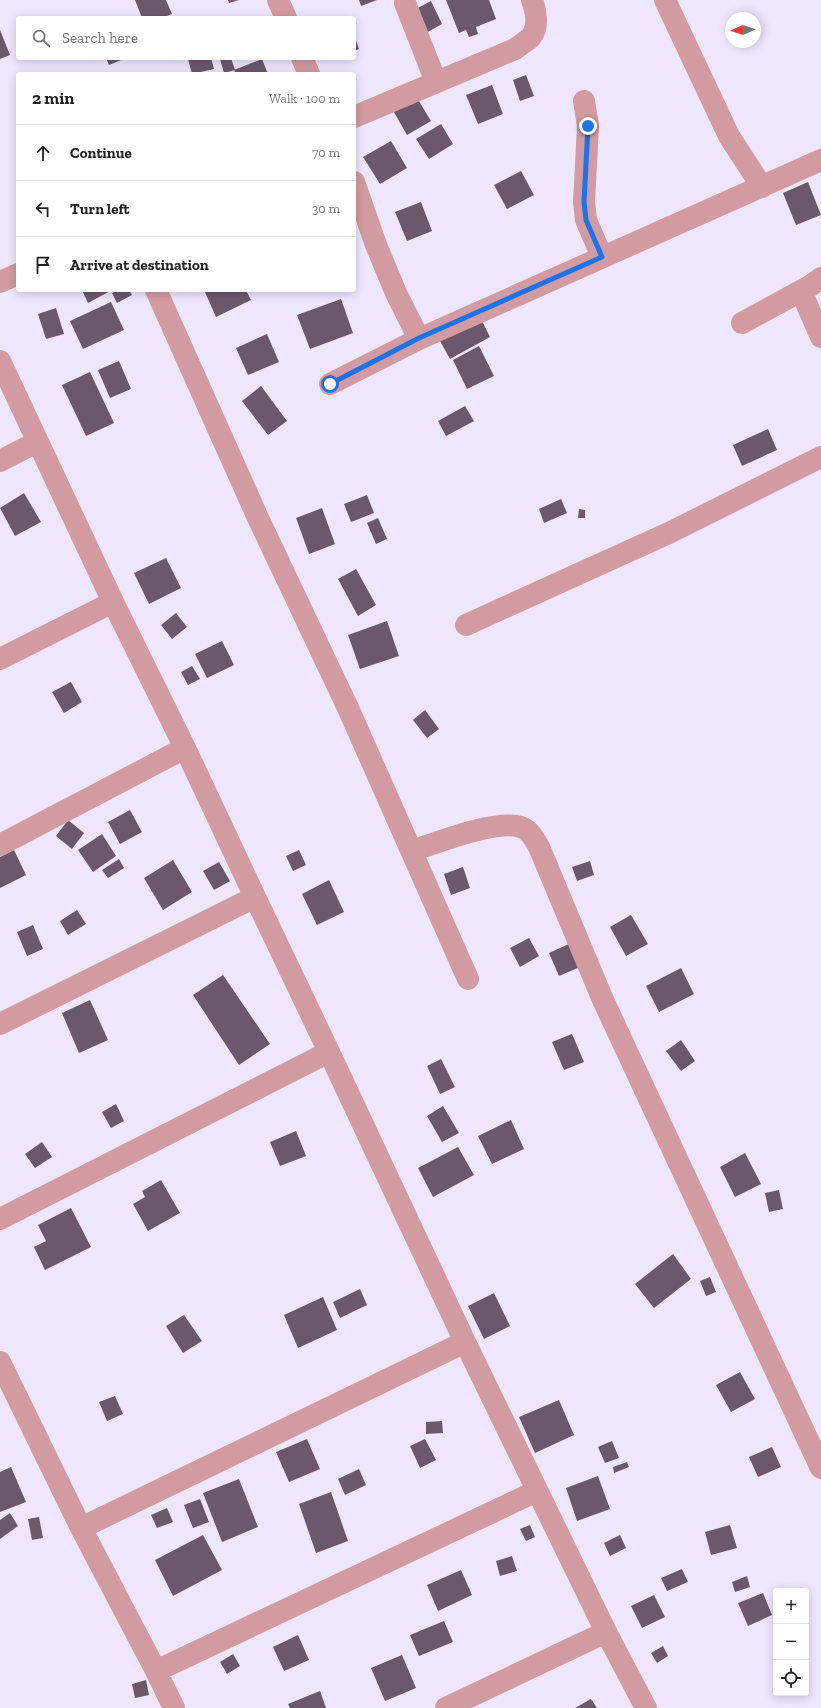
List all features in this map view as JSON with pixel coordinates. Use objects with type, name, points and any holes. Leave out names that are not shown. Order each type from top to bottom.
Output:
[{"type":"street","points":[[278,0],[285,16]]},
{"type":"street","points":[[356,116],[515,49],[531,36],[536,24],[536,10],[532,0]]},
{"type":"street","points":[[665,0],[729,136],[762,187]]},
{"type":"street","points":[[405,3],[436,82]]},
{"type":"street","points":[[303,60],[308,72]]},
{"type":"street","points":[[584,101],[588,126],[584,202],[586,220],[602,257]]},
{"type":"street","points":[[330,384],[419,338],[821,160]]},
{"type":"street","points":[[356,188],[376,245],[396,293],[419,338]]},
{"type":"street","points":[[0,282],[16,275]]},
{"type":"street","points":[[742,323],[801,291],[821,278]]},
{"type":"street","points":[[801,291],[821,337]]},
{"type":"street","points":[[157,292],[258,518],[348,708],[468,979]]},
{"type":"street","points":[[0,361],[113,602],[185,748],[330,1052],[464,1342],[606,1632],[646,1708]]},
{"type":"street","points":[[0,460],[37,442]]},
{"type":"street","points":[[466,625],[671,532],[821,457]]},
{"type":"street","points":[[0,658],[113,602]]},
{"type":"street","points":[[0,845],[185,748]]},
{"type":"street","points":[[412,851],[473,831],[493,827],[520,827],[532,834],[539,847],[603,1000],[821,1468]]},
{"type":"street","points":[[0,1024],[255,897]]},
{"type":"street","points":[[0,1220],[330,1052]]},
{"type":"street","points":[[81,1528],[464,1342]]},
{"type":"street","points":[[0,1362],[81,1528],[174,1708]]},
{"type":"street","points":[[156,1671],[537,1491]]},
{"type":"street","points":[[446,1708],[606,1632]]},
{"type":"building","points":[[135,0],[166,0],[172,14],[167,16],[141,16]]},
{"type":"building","points":[[228,0],[239,0],[229,3]]},
{"type":"building","points":[[359,0],[377,0],[361,6]]},
{"type":"building","points":[[446,0],[489,0],[496,19],[476,27],[478,34],[469,37],[466,30],[459,33]]},
{"type":"building","points":[[431,1],[442,24],[424,34],[412,11]]},
{"type":"building","points":[[0,30],[10,55],[0,59]]},
{"type":"building","points":[[356,41],[359,49],[356,50]]},
{"type":"building","points":[[107,60],[121,60],[109,65]]},
{"type":"building","points":[[188,60],[212,60],[214,69],[201,72],[191,72]]},
{"type":"building","points":[[220,60],[232,60],[235,70],[224,72]]},
{"type":"building","points":[[262,60],[267,72],[235,72],[234,70]]},
{"type":"building","points":[[526,75],[534,96],[520,101],[513,80]]},
{"type":"building","points":[[492,85],[503,114],[478,124],[466,95]]},
{"type":"building","points":[[414,93],[431,121],[407,135],[391,107]]},
{"type":"building","points":[[441,124],[453,144],[429,159],[416,139]]},
{"type":"building","points":[[391,141],[407,168],[380,184],[363,157]]},
{"type":"building","points":[[521,171],[534,195],[507,209],[494,185]]},
{"type":"building","points":[[808,182],[821,215],[796,225],[783,193]]},
{"type":"building","points":[[421,202],[432,231],[407,241],[395,212]]},
{"type":"building","points":[[83,292],[108,292],[88,303]]},
{"type":"building","points":[[130,292],[132,295],[117,303],[112,293]]},
{"type":"building","points":[[205,292],[247,292],[251,300],[216,317]]},
{"type":"building","points":[[341,299],[353,333],[310,349],[297,315]]},
{"type":"building","points":[[111,302],[124,330],[83,349],[70,321]]},
{"type":"building","points":[[56,308],[64,334],[46,339],[38,314]]},
{"type":"building","points":[[481,319],[490,337],[450,359],[440,341]]},
{"type":"building","points":[[267,334],[279,362],[248,375],[236,348]]},
{"type":"building","points":[[479,346],[494,376],[467,389],[453,360]]},
{"type":"building","points":[[119,361],[131,389],[110,398],[98,370]]},
{"type":"building","points":[[90,372],[114,423],[86,436],[62,385]]},
{"type":"building","points":[[261,386],[287,421],[268,435],[242,401]]},
{"type":"building","points":[[465,406],[474,421],[446,436],[438,421]]},
{"type":"building","points":[[768,429],[777,450],[742,466],[733,445]]},
{"type":"building","points":[[24,493],[41,522],[15,536],[0,508]]},
{"type":"building","points":[[367,495],[374,513],[351,522],[344,504]]},
{"type":"building","points":[[561,499],[567,513],[544,523],[539,509]]},
{"type":"building","points":[[322,508],[335,544],[309,554],[296,518]]},
{"type":"building","points":[[579,509],[585,510],[585,518],[578,518]]},
{"type":"building","points":[[378,518],[387,539],[376,544],[367,523]]},
{"type":"building","points":[[166,558],[181,588],[149,604],[134,573]]},
{"type":"building","points":[[356,569],[376,605],[358,616],[338,579]]},
{"type":"building","points":[[176,613],[187,627],[172,639],[161,625]]},
{"type":"building","points":[[387,621],[399,656],[360,669],[348,635]]},
{"type":"building","points":[[222,641],[234,665],[207,678],[195,654]]},
{"type":"building","points":[[192,666],[200,679],[188,685],[181,672]]},
{"type":"building","points":[[71,682],[82,702],[64,713],[52,692]]},
{"type":"building","points":[[425,710],[439,729],[427,738],[413,720]]},
{"type":"building","points":[[130,810],[142,832],[120,844],[108,822]]},
{"type":"building","points":[[68,820],[84,833],[72,849],[56,836]]},
{"type":"building","points":[[102,834],[116,856],[93,872],[78,850]]},
{"type":"building","points":[[14,850],[26,875],[0,888],[0,857]]},
{"type":"building","points":[[299,850],[306,865],[293,871],[286,856]]},
{"type":"building","points":[[119,859],[124,868],[108,878],[102,870]]},
{"type":"building","points":[[173,860],[192,892],[163,910],[144,878]]},
{"type":"building","points":[[590,861],[594,875],[577,881],[572,867]]},
{"type":"building","points":[[219,862],[230,881],[214,890],[203,871]]},
{"type":"building","points":[[463,867],[470,888],[451,895],[444,874]]},
{"type":"building","points":[[329,880],[344,912],[317,925],[302,894]]},
{"type":"building","points":[[77,910],[86,924],[68,935],[60,921]]},
{"type":"building","points":[[631,915],[648,944],[626,956],[610,927]]},
{"type":"building","points":[[33,925],[43,949],[27,956],[17,932]]},
{"type":"building","points":[[529,938],[539,956],[520,967],[510,948]]},
{"type":"building","points":[[569,944],[580,967],[559,976],[549,953]]},
{"type":"building","points":[[681,968],[694,994],[659,1012],[646,986]]},
{"type":"building","points":[[223,975],[270,1044],[239,1065],[193,995]]},
{"type":"building","points":[[90,1000],[108,1040],[79,1053],[62,1013]]},
{"type":"building","points":[[572,1034],[584,1062],[564,1070],[552,1042]]},
{"type":"building","points":[[681,1040],[695,1061],[681,1071],[666,1051]]},
{"type":"building","points":[[441,1059],[455,1087],[440,1094],[427,1066]]},
{"type":"building","points":[[116,1104],[124,1121],[111,1128],[102,1112]]},
{"type":"building","points":[[443,1106],[459,1133],[442,1142],[427,1116]]},
{"type":"building","points":[[511,1120],[524,1149],[492,1164],[478,1136]]},
{"type":"building","points":[[296,1131],[306,1156],[280,1166],[270,1142]]},
{"type":"building","points":[[42,1142],[52,1157],[35,1168],[25,1154]]},
{"type":"building","points":[[458,1147],[474,1175],[433,1197],[418,1168]]},
{"type":"building","points":[[745,1153],[761,1184],[735,1197],[720,1167]]},
{"type":"building","points":[[161,1180],[180,1213],[148,1231],[133,1204],[145,1197],[142,1191]]},
{"type":"building","points":[[779,1190],[783,1209],[769,1212],[765,1193]]},
{"type":"building","points":[[71,1208],[91,1247],[45,1270],[34,1247],[46,1241],[38,1225]]},
{"type":"building","points":[[673,1254],[691,1279],[654,1308],[635,1284]]},
{"type":"building","points":[[710,1277],[716,1292],[706,1296],[700,1281]]},
{"type":"building","points":[[360,1289],[367,1305],[340,1318],[333,1302]]},
{"type":"building","points":[[494,1293],[510,1326],[484,1339],[468,1306]]},
{"type":"building","points":[[323,1297],[337,1330],[298,1348],[284,1315]]},
{"type":"building","points":[[184,1315],[202,1341],[183,1353],[166,1326]]},
{"type":"building","points":[[740,1372],[755,1399],[731,1412],[716,1385]]},
{"type":"building","points":[[115,1396],[123,1414],[107,1421],[99,1402]]},
{"type":"building","points":[[559,1400],[574,1435],[535,1453],[519,1417]]},
{"type":"building","points":[[442,1421],[443,1433],[426,1434],[426,1422]]},
{"type":"building","points":[[307,1439],[320,1469],[289,1482],[276,1452]]},
{"type":"building","points":[[425,1439],[436,1460],[420,1468],[410,1446]]},
{"type":"building","points":[[612,1441],[619,1458],[605,1463],[598,1447]]},
{"type":"building","points":[[772,1447],[781,1467],[758,1477],[749,1457]]},
{"type":"building","points":[[627,1462],[629,1467],[614,1473],[613,1467]]},
{"type":"building","points":[[11,1467],[26,1502],[0,1512],[0,1472]]},
{"type":"building","points":[[359,1469],[366,1485],[345,1495],[338,1479]]},
{"type":"building","points":[[598,1476],[610,1509],[577,1521],[566,1488]]},
{"type":"building","points":[[239,1479],[258,1527],[222,1542],[203,1493]]},
{"type":"building","points":[[331,1492],[348,1541],[316,1553],[299,1504]]},
{"type":"building","points":[[200,1499],[209,1522],[193,1528],[184,1505]]},
{"type":"building","points":[[167,1508],[173,1522],[157,1528],[151,1515]]},
{"type":"building","points":[[10,1513],[18,1526],[0,1539],[0,1520]]},
{"type":"building","points":[[39,1517],[43,1538],[32,1540],[28,1519]]},
{"type":"building","points":[[530,1525],[535,1537],[526,1541],[520,1529]]},
{"type":"building","points":[[730,1525],[737,1548],[711,1555],[705,1532]]},
{"type":"building","points":[[203,1535],[222,1570],[173,1596],[155,1560]]},
{"type":"building","points":[[620,1535],[626,1548],[610,1556],[604,1543]]},
{"type":"building","points":[[512,1556],[517,1571],[500,1576],[496,1561]]},
{"type":"building","points":[[682,1569],[688,1582],[667,1591],[661,1578]]},
{"type":"building","points":[[461,1570],[472,1595],[438,1611],[427,1585]]},
{"type":"building","points":[[747,1576],[750,1587],[735,1592],[732,1582]]},
{"type":"building","points":[[763,1593],[772,1615],[748,1626],[738,1603]]},
{"type":"building","points":[[654,1595],[665,1617],[642,1628],[631,1606]]},
{"type":"building","points":[[444,1621],[453,1642],[419,1656],[410,1635]]},
{"type":"building","points":[[298,1635],[309,1660],[284,1671],[273,1647]]},
{"type":"building","points":[[663,1646],[668,1656],[657,1663],[651,1653]]},
{"type":"building","points":[[233,1654],[240,1666],[227,1674],[220,1662]]},
{"type":"building","points":[[402,1655],[416,1688],[385,1701],[371,1668]]},
{"type":"building","points":[[146,1680],[149,1695],[135,1698],[132,1684]]},
{"type":"building","points":[[320,1691],[326,1708],[290,1708],[288,1704]]},
{"type":"building","points":[[591,1699],[597,1708],[575,1708]]},
{"type":"route","points":[[330,384],[419,338],[602,257],[586,220],[584,202],[588,126]]}]
